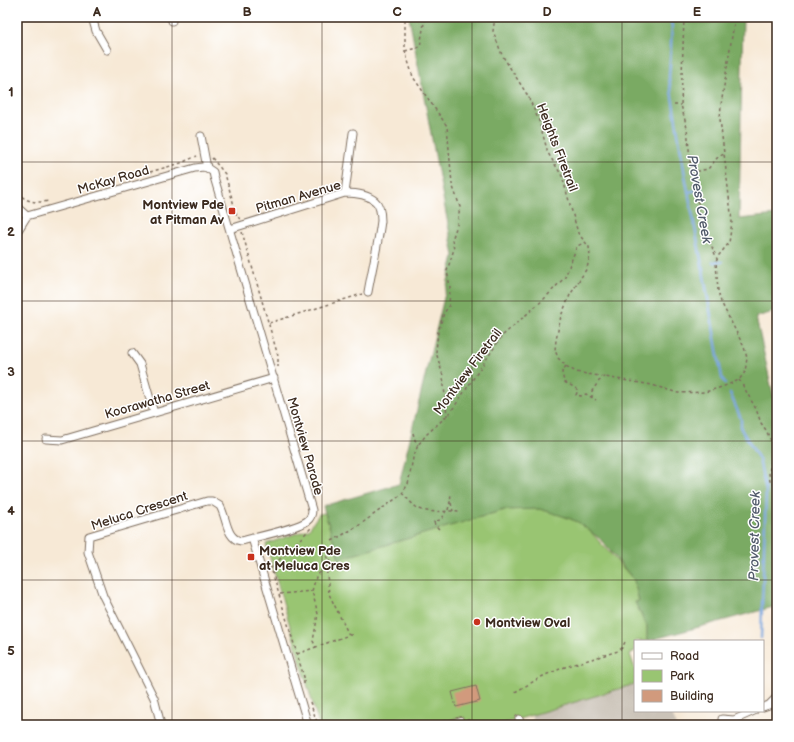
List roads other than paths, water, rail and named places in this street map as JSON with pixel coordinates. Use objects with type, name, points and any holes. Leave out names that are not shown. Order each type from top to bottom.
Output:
[{"type":"street","points":[[92,17],[96,31],[107,50]]},
{"type":"street","points":[[346,193],[353,133]]},
{"type":"street","name":"Montview Parade","points":[[201,136],[207,168],[213,172],[312,510],[312,515],[308,520],[298,525],[252,538]]},
{"type":"street","name":"McKay Road","points":[[27,216],[195,168],[207,168]]},
{"type":"street","name":"Pitman Avenue","points":[[230,229],[346,193],[356,193],[367,196],[376,201],[379,207],[381,220],[368,292]]},
{"type":"street","points":[[17,206],[27,216],[19,229]]},
{"type":"street","points":[[132,353],[140,364],[154,413]]},
{"type":"street","name":"Koorawatha Street","points":[[46,439],[62,440],[274,378]]},
{"type":"street","name":"Meluca Crescent","points":[[160,725],[154,698],[103,596],[88,552],[89,536],[206,501],[212,501],[220,506],[233,539],[241,541],[252,538]]},
{"type":"street","points":[[252,538],[308,725]]},
{"type":"street","points":[[764,707],[769,705],[777,698]]},
{"type":"street","points":[[722,719],[734,720],[752,712]]},
{"type":"lane","points":[[440,725],[461,719]]},
{"type":"waterway","name":"Provest Creek","points":[[670,17],[672,27],[669,78],[684,170],[722,378],[725,383]]},
{"type":"waterway","points":[[688,192],[702,189]]},
{"type":"waterway","points":[[713,262],[722,262]]},
{"type":"waterway","name":"Provest Creek","points":[[730,393],[741,419],[741,429],[759,459],[766,491],[761,638]]},
{"type":"place","name":"Montview Pde at Pitman Av","points":[[232,211]]},
{"type":"place","name":"Montview Pde at Meluca Cres","points":[[251,557]]},
{"type":"place","name":"Montview Oval","points":[[477,622]]}]
